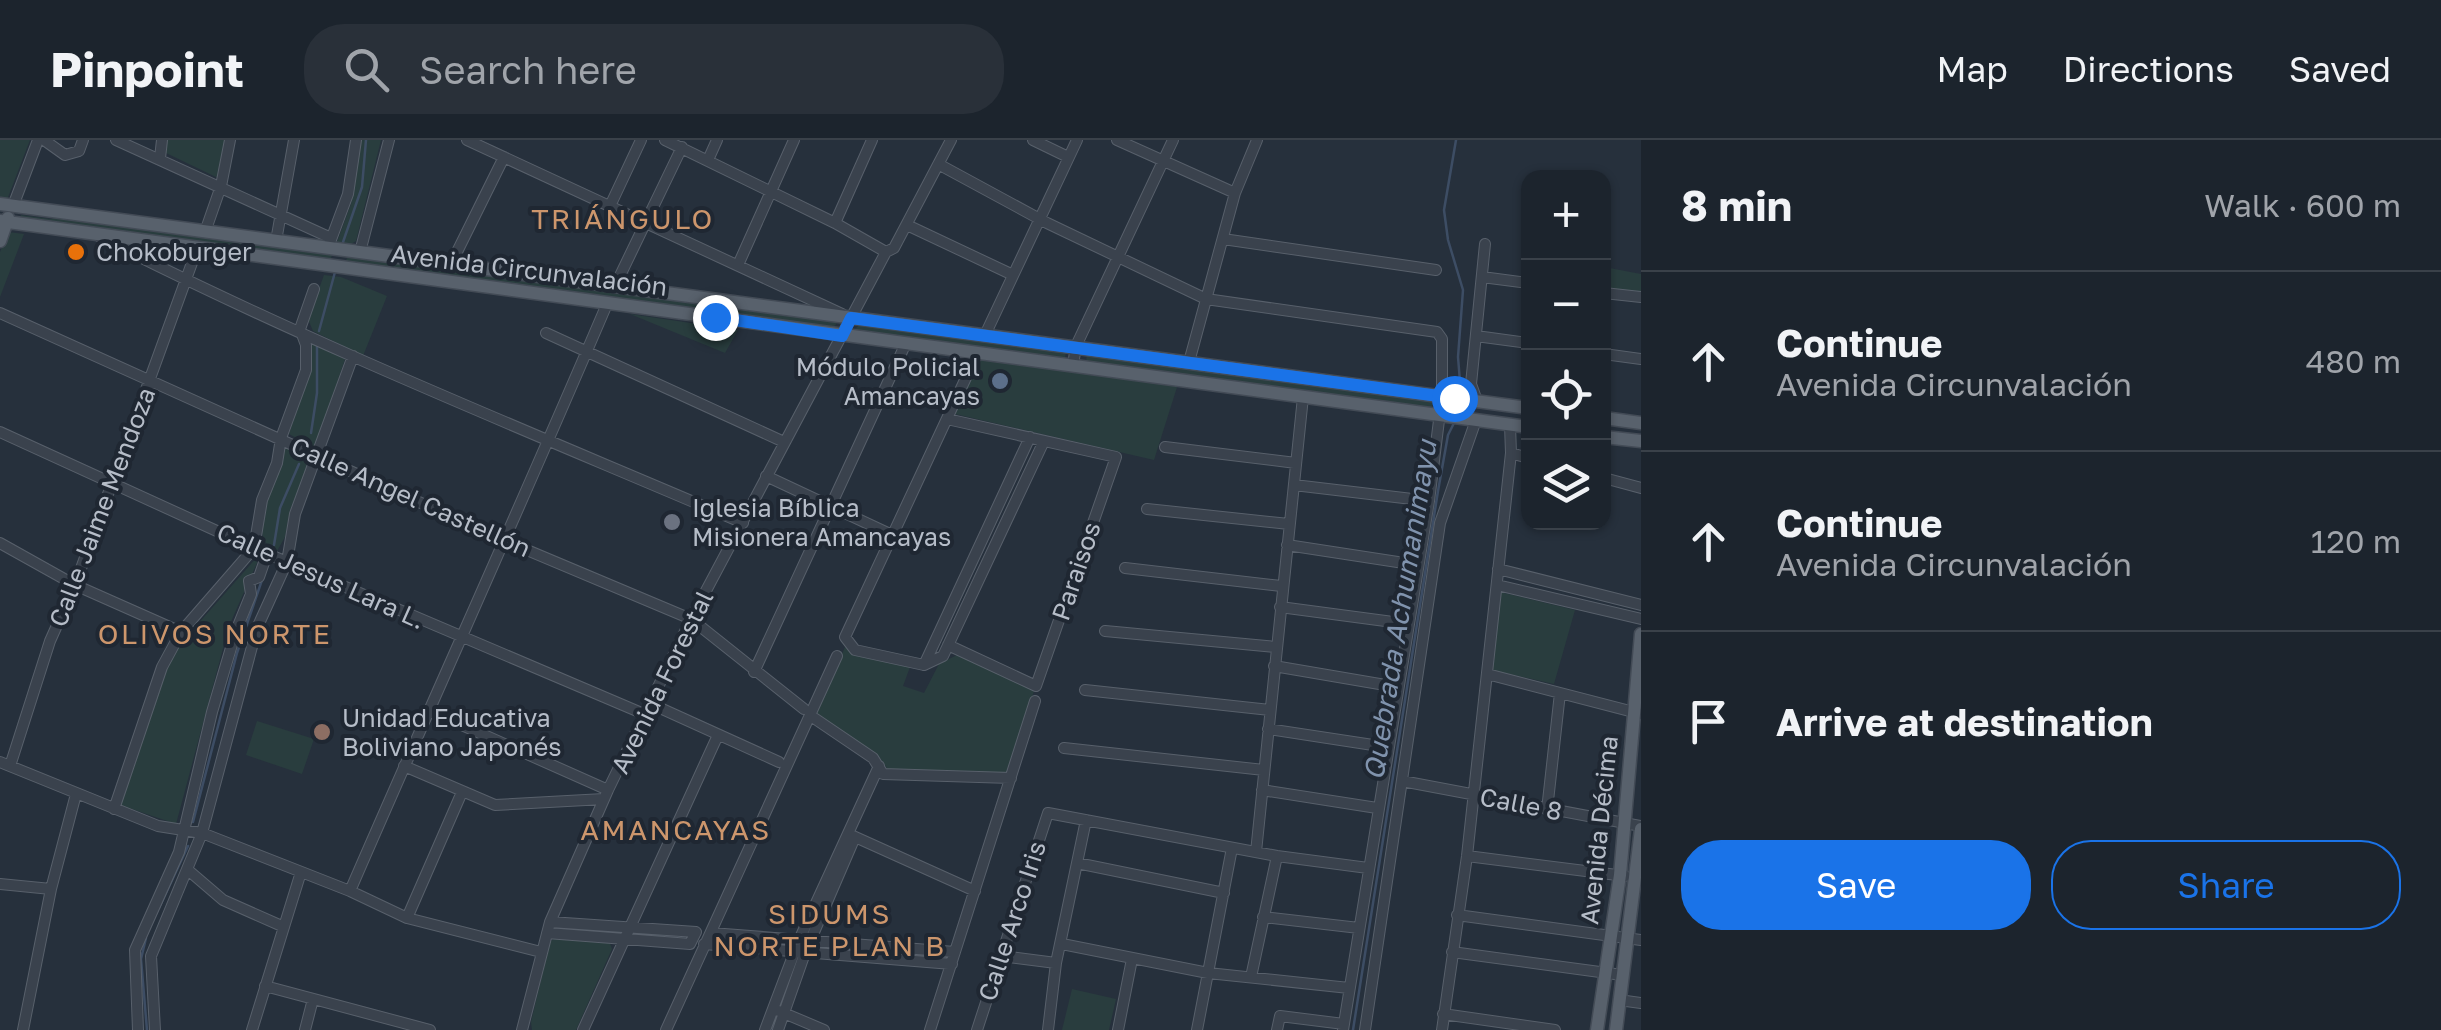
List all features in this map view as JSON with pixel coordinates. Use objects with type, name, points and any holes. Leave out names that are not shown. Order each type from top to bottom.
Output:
[{"type":"main road","points":[[0,241],[6,205]]},
{"type":"main road","name":"Avenida Circunvalación","points":[[6,205],[1521,407]]},
{"type":"main road","name":"Avenida Circunvalación","points":[[3,222],[1521,426]]},
{"type":"main road","points":[[1611,419],[1641,423]]},
{"type":"main road","points":[[1611,438],[1641,442]]},
{"type":"main road","name":"Avenida Décima","points":[[1616,1030],[1622,975],[1634,939],[1632,877],[1624,822],[1638,713],[1641,634]]},
{"type":"main road","name":"Avenida Décima","points":[[1596,1030],[1610,936],[1632,877],[1641,827]]},
{"type":"street","points":[[6,205],[41,140],[64,155],[71,155],[79,151],[83,140]]},
{"type":"street","points":[[116,140],[283,214],[340,248]]},
{"type":"street","points":[[160,158],[162,140]]},
{"type":"street","points":[[205,232],[221,186],[230,140]]},
{"type":"street","points":[[276,241],[294,140]]},
{"type":"street","points":[[340,248],[341,219],[356,140]]},
{"type":"street","points":[[340,248],[389,140]]},
{"type":"street","points":[[466,140],[851,318]]},
{"type":"street","points":[[610,206],[641,140]]},
{"type":"street","points":[[665,140],[886,252]]},
{"type":"street","points":[[708,160],[716,140]]},
{"type":"street","points":[[738,265],[794,140]]},
{"type":"street","points":[[835,224],[872,140]]},
{"type":"street","name":"Avenida Forestal","points":[[522,1030],[549,927],[606,794],[766,476],[886,252],[894,248],[908,225],[951,140]]},
{"type":"street","points":[[1033,140],[1068,157]]},
{"type":"street","points":[[985,335],[1077,140]]},
{"type":"street","points":[[1117,140],[1234,193]]},
{"type":"street","points":[[1073,365],[1076,346],[1172,140]]},
{"type":"street","points":[[1189,362],[1234,193],[1257,140]]},
{"type":"street","points":[[616,286],[682,147]]},
{"type":"street","points":[[451,264],[504,157]]},
{"type":"street","points":[[940,165],[1206,299],[1437,332],[1442,339],[1446,416],[1386,747],[1343,1027],[1280,1016],[1278,1030]]},
{"type":"street","points":[[908,225],[1013,275]]},
{"type":"street","points":[[96,235],[353,356],[743,524]]},
{"type":"street","points":[[1223,239],[1436,270]]},
{"type":"street","points":[[1474,401],[1471,384],[1485,244]]},
{"type":"street","name":"Calle Jaime Mendoza","points":[[5,764],[152,380],[197,249]]},
{"type":"street","points":[[1482,277],[1521,282]]},
{"type":"street","points":[[114,809],[162,668],[181,632],[254,548],[262,500],[306,370],[306,346],[300,330],[314,288]]},
{"type":"street","points":[[1611,293],[1641,298]]},
{"type":"street","points":[[350,891],[606,304]]},
{"type":"street","name":"Calle Angel Castellón","points":[[0,313],[503,540],[691,619],[807,713],[874,758],[879,766]]},
{"type":"street","points":[[546,333],[784,442]]},
{"type":"street","points":[[1476,336],[1521,342]]},
{"type":"street","points":[[754,672],[906,343]]},
{"type":"street","points":[[947,419],[1044,440],[943,656],[924,665],[855,650],[845,638],[978,352]]},
{"type":"street","points":[[1611,355],[1641,359]]},
{"type":"street","points":[[155,1030],[151,956],[202,833],[257,628],[287,562],[295,514],[353,356]]},
{"type":"street","points":[[1256,852],[1303,397]]},
{"type":"street","points":[[1366,1030],[1440,523],[1472,420]]},
{"type":"street","points":[[1442,1030],[1467,856],[1511,453],[1510,425]]},
{"type":"street","name":"Calle Jesus Lara L.","points":[[0,432],[463,638],[718,734],[779,762]]},
{"type":"street","points":[[924,665],[1030,438]]},
{"type":"street","name":"Paraisos","points":[[948,645],[1036,686],[1116,456],[1044,440]]},
{"type":"street","points":[[1165,448],[1296,462]]},
{"type":"street","points":[[1511,453],[1521,456]]},
{"type":"street","points":[[766,476],[892,535]]},
{"type":"street","points":[[1611,480],[1641,488]]},
{"type":"street","points":[[1294,485],[1428,502]]},
{"type":"street","points":[[1147,509],[1289,524]]},
{"type":"street","points":[[0,543],[75,585],[181,632]]},
{"type":"street","points":[[1286,545],[1417,565]]},
{"type":"street","points":[[138,1030],[135,950],[179,852],[212,712],[251,594],[250,581],[259,577],[267,554]]},
{"type":"street","points":[[1125,568],[1282,586]]},
{"type":"street","points":[[1498,568],[1641,606]]},
{"type":"street","points":[[1496,586],[1641,619]]},
{"type":"street","points":[[1280,607],[1408,624]]},
{"type":"street","points":[[1105,630],[1276,647]]},
{"type":"street","points":[[666,1030],[807,713],[837,656]]},
{"type":"street","points":[[1274,666],[1397,687]]},
{"type":"street","points":[[1487,674],[1638,713]]},
{"type":"street","points":[[1084,690],[1270,710]]},
{"type":"street","points":[[1547,810],[1560,693]]},
{"type":"street","points":[[930,1030],[1035,701]]},
{"type":"street","points":[[428,710],[606,794]]},
{"type":"street","points":[[1268,729],[1386,747]]},
{"type":"street","points":[[583,1030],[718,734]]},
{"type":"street","points":[[1064,748],[1264,770]]},
{"type":"street","points":[[5,764],[158,826],[202,833],[350,891],[407,918],[541,952]]},
{"type":"street","points":[[404,766],[495,804],[606,794]]},
{"type":"street","points":[[879,766],[883,774],[1011,778]]},
{"type":"street","points":[[765,1030],[778,1011],[879,766]]},
{"type":"street","name":"Calle 8","points":[[1402,781],[1641,827]]},
{"type":"street","points":[[1262,790],[1377,808]]},
{"type":"street","points":[[407,918],[462,792]]},
{"type":"street","points":[[23,1030],[51,888],[76,794]]},
{"type":"street","name":"Calle Arco Iris","points":[[977,1030],[1048,813],[1086,820]]},
{"type":"street","points":[[1048,1030],[1056,963],[1086,820],[1278,856],[1368,868]]},
{"type":"street","points":[[851,836],[975,891]]},
{"type":"street","points":[[1197,1030],[1232,848]]},
{"type":"street","points":[[1251,977],[1278,856]]},
{"type":"street","points":[[1467,856],[1632,877]]},
{"type":"street","points":[[1078,863],[1224,892]]},
{"type":"street","points":[[188,870],[224,900],[284,927]]},
{"type":"street","points":[[252,1030],[300,872]]},
{"type":"street","points":[[0,884],[51,888]]},
{"type":"street","points":[[1457,915],[1634,939]]},
{"type":"street","points":[[1264,917],[1358,928]]},
{"type":"street","points":[[549,927],[626,933],[696,932],[690,944],[626,933]]},
{"type":"street","points":[[711,933],[802,947]]},
{"type":"street","points":[[704,944],[954,958]]},
{"type":"street","points":[[1062,944],[1208,972],[1349,988]]},
{"type":"street","points":[[1452,952],[1622,975]]},
{"type":"street","points":[[1001,956],[1056,963]]},
{"type":"street","points":[[1118,1030],[1132,959]]},
{"type":"street","points":[[265,986],[430,1030]]},
{"type":"street","points":[[304,1030],[313,999]]},
{"type":"street","points":[[1618,1000],[1641,1003]]},
{"type":"street","points":[[778,1011],[778,1030]]},
{"type":"street","points":[[778,1011],[824,1030]]},
{"type":"street","points":[[1443,1014],[1555,1030]]},
{"type":"green space","points":[[0,140],[30,140],[7,200],[0,199]]},
{"type":"green space","points":[[166,140],[225,140],[218,178],[164,152]]},
{"type":"green space","points":[[361,140],[381,140],[356,241],[337,242],[351,204]]},
{"type":"green space","points":[[21,215],[51,219],[58,216],[333,253],[329,263],[20,221]]},
{"type":"green space","points":[[8,232],[24,234],[0,297],[0,252]]},
{"type":"green space","points":[[348,255],[838,321],[833,329],[345,264]]},
{"type":"green space","points":[[1611,268],[1641,274],[1641,293],[1611,289]]},
{"type":"green space","points":[[324,275],[341,277],[387,296],[363,356],[313,331],[308,319]]},
{"type":"green space","points":[[630,314],[738,330],[725,353]]},
{"type":"green space","points":[[860,324],[1066,352],[1062,360],[857,333],[855,329]]},
{"type":"green space","points":[[309,341],[345,359],[315,448],[289,434],[310,369]]},
{"type":"green space","points":[[1087,355],[1432,401],[1432,408],[1086,361]]},
{"type":"green space","points":[[979,359],[1178,384],[1154,460],[955,414]]},
{"type":"green space","points":[[285,446],[311,460],[277,551],[267,544],[262,519]]},
{"type":"green space","points":[[257,557],[229,626],[176,824],[120,805],[168,666],[181,643]]},
{"type":"green space","points":[[1500,592],[1575,610],[1554,684],[1492,670]]},
{"type":"green space","points":[[845,647],[857,656],[910,667],[903,686],[924,693],[939,664],[959,654],[1034,691],[1006,774],[889,771],[879,757],[816,714]]},
{"type":"green space","points":[[257,721],[314,739],[302,774],[246,755]]},
{"type":"green space","points":[[556,937],[609,941],[612,949],[576,1030],[532,1030],[550,942]]},
{"type":"green space","points":[[1072,989],[1116,999],[1109,1030],[1062,1030]]},
{"type":"waterway","points":[[342,245],[362,187],[366,140]]},
{"type":"waterway","name":"Quebrada Achumanimayu","points":[[1456,140],[1444,210],[1448,240],[1463,290],[1458,357],[1461,394]]},
{"type":"waterway","points":[[319,331],[335,272]]},
{"type":"waterway","points":[[311,433],[317,393],[317,346]]},
{"type":"waterway","name":"Quebrada Achumanimayu","points":[[1353,1030],[1438,491],[1448,435],[1455,421]]},
{"type":"waterway","points":[[274,545],[280,508],[299,464]]},
{"type":"waterway","points":[[193,822],[237,653],[262,580]]},
{"type":"waterway","points":[[159,908],[188,846]]},
{"type":"waterway","points":[[146,938],[141,959],[147,1030]]},
{"type":"place","name":"Chokoburger","points":[[76,252]]},
{"type":"place","name":"Módulo Policial Amancayas","points":[[1000,381]]},
{"type":"place","name":"Iglesia Bíblica Misionera Amancayas","points":[[672,522]]},
{"type":"place","name":"Unidad Educativa Boliviano Japonés","points":[[322,732]]},
{"type":"district","name":"TRIÁNGULO","points":[[623,219]]},
{"type":"district","name":"OLIVOS NORTE","points":[[215,634]]},
{"type":"district","name":"AMANCAYAS","points":[[676,830]]},
{"type":"district","name":"SIDUMS NORTE PLAN B","points":[[830,930]]},
{"type":"route","points":[[715,317],[842,336],[851,318],[1454,398]]}]
